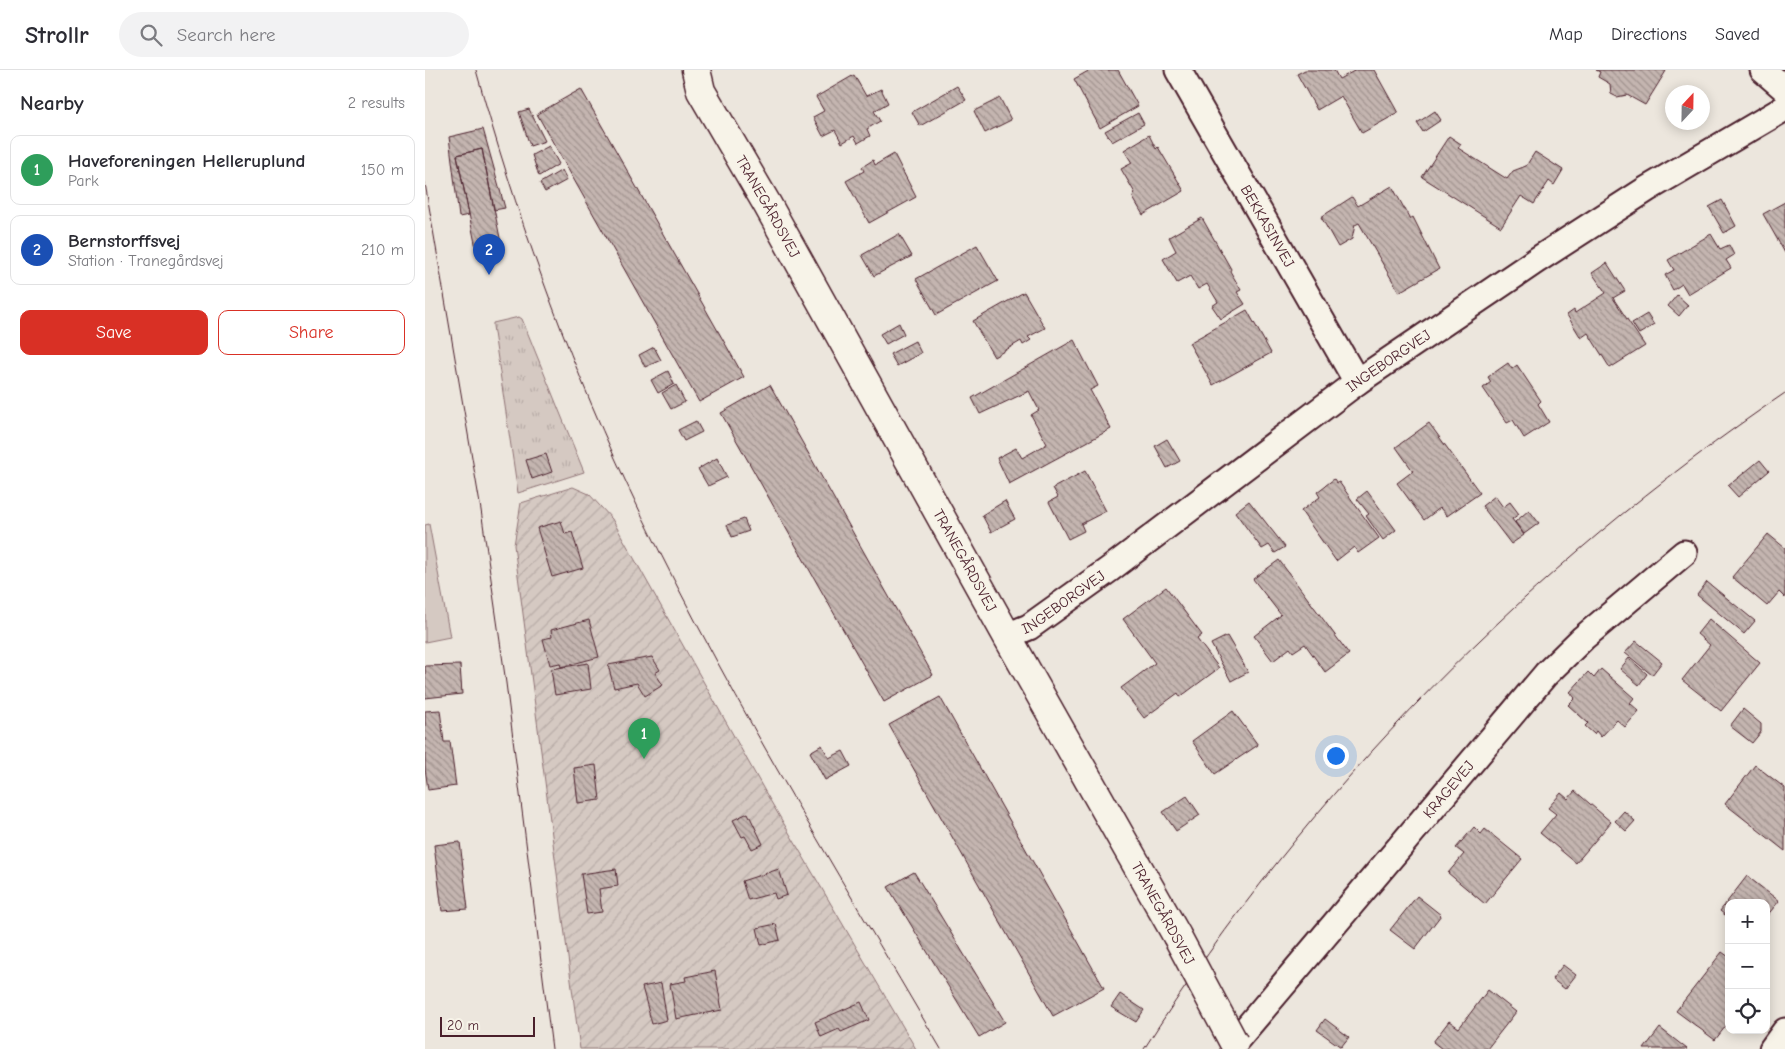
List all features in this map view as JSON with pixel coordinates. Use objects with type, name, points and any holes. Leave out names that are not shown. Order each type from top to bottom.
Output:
[{"type":"street","name":"TRANEGÅRDSVEJ","points":[[696,70],[701,91],[767,204],[1007,636],[1177,936],[1236,1046]]},
{"type":"street","name":"BEKKASINVEJ","points":[[1178,70],[1357,382]]},
{"type":"street","points":[[1763,70],[1785,89]]},
{"type":"street","name":"INGEBORGVEJ","points":[[1007,636],[1029,627],[1357,382],[1600,220],[1785,108]]},
{"type":"street","name":"KRAGEVEJ","points":[[1236,1046],[1546,674],[1583,638],[1684,554]]},
{"type":"street","points":[[1772,1049],[1785,1031]]},
{"type":"green space","points":[[519,317],[522,319],[584,472],[518,493],[493,323]]},
{"type":"green space","points":[[573,487],[589,494],[612,519],[767,795],[916,1049],[580,1049],[514,545],[521,503]]},
{"type":"green space","points":[[429,524],[450,637],[425,642],[425,525]]},
{"type":"building","points":[[1090,70],[1118,70],[1138,106],[1100,128],[1074,79]]},
{"type":"building","points":[[1305,70],[1334,70],[1339,79],[1356,70],[1374,70],[1398,113],[1362,133],[1341,96],[1317,110],[1297,74]]},
{"type":"building","points":[[1596,70],[1666,71],[1645,105],[1627,95],[1617,97],[1611,94],[1610,84],[1598,77],[1600,72]]},
{"type":"building","points":[[854,75],[866,96],[881,89],[888,103],[874,111],[880,121],[867,129],[870,136],[858,143],[854,136],[842,143],[835,130],[823,136],[813,117],[824,111],[816,97]]},
{"type":"building","points":[[957,86],[966,100],[920,126],[912,112]]},
{"type":"building","points":[[581,89],[744,377],[699,402],[537,114]]},
{"type":"building","points":[[1000,98],[1011,120],[985,133],[974,111]]},
{"type":"building","points":[[529,109],[545,141],[530,146],[519,112]]},
{"type":"building","points":[[1435,111],[1441,120],[1423,132],[1417,123]]},
{"type":"building","points":[[1138,113],[1144,124],[1112,142],[1105,131]]},
{"type":"building","points":[[483,129],[505,208],[494,210],[482,149],[457,155],[469,215],[459,217],[449,137]]},
{"type":"building","points":[[1149,135],[1184,191],[1143,215],[1132,196],[1135,193],[1121,169],[1132,163],[1124,150]]},
{"type":"building","points":[[1449,136],[1461,144],[1458,148],[1507,179],[1513,171],[1526,166],[1535,152],[1563,170],[1554,185],[1549,181],[1534,204],[1521,196],[1501,227],[1422,177]]},
{"type":"building","points":[[549,146],[559,164],[539,176],[532,155]]},
{"type":"building","points":[[482,149],[502,248],[477,253],[457,155]]},
{"type":"building","points":[[894,154],[916,197],[869,223],[846,181],[864,171],[862,167],[873,160],[875,165]]},
{"type":"building","points":[[562,170],[567,180],[545,192],[540,183]]},
{"type":"building","points":[[1392,186],[1410,219],[1413,217],[1439,269],[1399,292],[1359,223],[1355,225],[1352,239],[1338,247],[1321,217],[1352,197],[1358,206]]},
{"type":"building","points":[[1722,200],[1736,226],[1724,233],[1709,207]]},
{"type":"building","points":[[1785,202],[1785,253],[1763,214]]},
{"type":"building","points":[[1202,218],[1231,269],[1230,271],[1241,290],[1237,292],[1245,304],[1221,319],[1212,306],[1218,302],[1207,284],[1198,289],[1190,276],[1177,283],[1163,259],[1176,251],[1169,237]]},
{"type":"building","points":[[899,234],[912,256],[874,276],[862,255]]},
{"type":"building","points":[[1711,234],[1720,249],[1729,245],[1734,255],[1726,260],[1731,268],[1688,294],[1682,284],[1673,290],[1665,275],[1674,270],[1668,260]]},
{"type":"building","points":[[977,245],[998,281],[936,315],[916,279]]},
{"type":"building","points":[[1607,263],[1625,291],[1613,298],[1645,346],[1610,368],[1588,333],[1581,338],[1567,315],[1574,310],[1575,313],[1606,293],[1592,273]]},
{"type":"building","points":[[1024,292],[1045,328],[1028,337],[1031,340],[1023,345],[1021,341],[994,357],[973,321]]},
{"type":"building","points":[[1677,295],[1688,305],[1679,316],[1668,306]]},
{"type":"building","points":[[1247,310],[1271,353],[1213,385],[1189,343]]},
{"type":"building","points":[[1647,314],[1654,325],[1639,334],[1632,323]]},
{"type":"building","points":[[899,323],[904,334],[886,344],[880,334]]},
{"type":"building","points":[[1074,340],[1098,386],[1090,390],[1111,429],[1009,484],[997,458],[1016,448],[1022,458],[1047,444],[1031,415],[1039,410],[1029,391],[980,414],[972,398]]},
{"type":"building","points":[[915,341],[921,353],[897,366],[890,354]]},
{"type":"building","points":[[654,347],[661,360],[645,367],[639,355]]},
{"type":"building","points":[[1508,363],[1512,369],[1517,365],[1541,401],[1538,404],[1549,422],[1524,438],[1513,420],[1507,423],[1483,388],[1491,382],[1488,377]]},
{"type":"building","points":[[668,371],[674,384],[658,393],[651,380]]},
{"type":"building","points":[[676,385],[685,402],[671,409],[662,393]]},
{"type":"building","points":[[770,385],[933,675],[884,702],[721,413]]},
{"type":"building","points":[[696,421],[702,432],[684,441],[678,430]]},
{"type":"building","points":[[1429,423],[1480,493],[1447,516],[1440,508],[1424,520],[1397,483],[1413,471],[1396,447]]},
{"type":"building","points":[[1167,439],[1180,461],[1167,468],[1155,446]]},
{"type":"building","points":[[546,454],[552,472],[532,479],[526,460]]},
{"type":"building","points":[[717,458],[727,477],[708,486],[698,469]]},
{"type":"building","points":[[1760,460],[1769,471],[1738,497],[1728,486]]},
{"type":"building","points":[[1085,471],[1106,511],[1081,524],[1084,531],[1068,539],[1049,502],[1058,497],[1053,488]]},
{"type":"building","points":[[1334,479],[1337,483],[1339,482],[1379,538],[1358,553],[1354,547],[1336,561],[1301,511],[1320,497],[1317,492]]},
{"type":"building","points":[[1367,491],[1396,530],[1383,540],[1366,516],[1369,514],[1357,499]]},
{"type":"building","points":[[1495,496],[1503,507],[1510,502],[1519,514],[1512,519],[1524,535],[1511,544],[1482,506]]},
{"type":"building","points":[[1005,501],[1015,519],[991,532],[982,515]]},
{"type":"building","points":[[1249,501],[1285,547],[1275,553],[1269,545],[1262,549],[1235,512]]},
{"type":"building","points":[[1529,510],[1539,523],[1524,534],[1515,522]]},
{"type":"building","points":[[744,519],[749,531],[732,537],[727,525]]},
{"type":"building","points":[[561,521],[565,534],[572,532],[583,568],[552,577],[537,528]]},
{"type":"building","points":[[1768,534],[1785,548],[1785,598],[1779,592],[1767,606],[1732,577]]},
{"type":"building","points":[[1279,560],[1349,654],[1325,672],[1305,644],[1293,652],[1290,648],[1273,661],[1254,636],[1281,615],[1253,579]]},
{"type":"building","points":[[1707,582],[1755,621],[1744,634],[1697,595]]},
{"type":"building","points":[[1166,587],[1202,635],[1197,639],[1219,668],[1180,697],[1178,693],[1144,718],[1121,688],[1155,663],[1123,619]]},
{"type":"building","points":[[1709,619],[1760,663],[1721,711],[1682,680],[1710,645],[1697,634]]},
{"type":"building","points":[[589,620],[599,657],[561,667],[560,663],[550,665],[543,639],[552,637],[551,630]]},
{"type":"building","points":[[1227,636],[1248,672],[1231,681],[1211,644]]},
{"type":"building","points":[[1636,641],[1662,662],[1652,675],[1625,653]]},
{"type":"building","points":[[652,657],[660,670],[655,673],[663,685],[645,696],[637,683],[614,688],[608,665]]},
{"type":"building","points":[[1629,658],[1647,674],[1639,685],[1620,669]]},
{"type":"building","points":[[588,663],[591,689],[555,695],[551,669]]},
{"type":"building","points":[[460,665],[462,694],[425,698],[425,666]]},
{"type":"building","points":[[1601,669],[1634,698],[1630,703],[1639,711],[1625,727],[1617,720],[1601,737],[1596,731],[1594,734],[1585,726],[1588,723],[1568,705],[1575,698],[1570,692],[1588,672],[1594,678]]},
{"type":"building","points":[[940,697],[1104,988],[1053,1016],[889,725]]},
{"type":"building","points":[[1743,709],[1761,724],[1761,732],[1752,743],[1730,726]]},
{"type":"building","points":[[440,710],[444,742],[450,742],[456,786],[428,790],[425,768],[425,711]]},
{"type":"building","points":[[1233,711],[1258,745],[1215,774],[1192,741]]},
{"type":"building","points":[[822,745],[829,758],[843,751],[851,766],[825,780],[810,752]]},
{"type":"building","points":[[596,765],[600,800],[578,803],[574,768]]},
{"type":"building","points":[[1755,765],[1785,788],[1785,851],[1725,804]]},
{"type":"building","points":[[1575,791],[1611,822],[1576,863],[1540,833],[1556,814],[1548,808],[1561,793],[1568,799]]},
{"type":"building","points":[[1187,796],[1200,815],[1176,831],[1163,812]]},
{"type":"building","points":[[1624,811],[1635,821],[1626,831],[1615,821]]},
{"type":"building","points":[[748,813],[763,844],[752,849],[745,836],[742,837],[733,820]]},
{"type":"building","points":[[1474,827],[1481,834],[1485,829],[1522,859],[1485,904],[1448,873],[1464,854],[1456,848]]},
{"type":"building","points":[[460,842],[468,909],[442,911],[434,845]]},
{"type":"building","points":[[616,869],[618,886],[599,889],[602,912],[587,914],[581,874]]},
{"type":"building","points":[[779,869],[787,895],[776,899],[774,893],[748,900],[742,881]]},
{"type":"building","points":[[914,872],[1005,1022],[979,1037],[888,887]]},
{"type":"building","points":[[1747,876],[1779,901],[1770,912],[1770,899],[1729,899]]},
{"type":"building","points":[[1417,896],[1441,915],[1415,949],[1390,930]]},
{"type":"building","points":[[1725,905],[1725,915],[1720,911]]},
{"type":"building","points":[[776,924],[780,940],[761,945],[757,928]]},
{"type":"building","points":[[1722,952],[1725,954],[1725,1027],[1715,1040],[1676,1011]]},
{"type":"building","points":[[1563,965],[1576,975],[1565,989],[1552,979]]},
{"type":"building","points":[[715,971],[722,1010],[676,1019],[670,984],[686,981],[685,977]]},
{"type":"building","points":[[661,983],[667,1020],[652,1024],[642,987]]},
{"type":"building","points":[[1488,990],[1516,1012],[1487,1049],[1442,1049],[1433,1042],[1449,1021],[1459,1028]]},
{"type":"building","points":[[1120,994],[1144,1010],[1136,1022],[1111,1007]]},
{"type":"building","points":[[861,1002],[869,1020],[841,1032],[839,1029],[821,1037],[815,1022]]},
{"type":"building","points":[[1325,1019],[1349,1037],[1341,1047],[1317,1030]]},
{"type":"building","points":[[1660,1028],[1687,1049],[1644,1049]]},
{"type":"tram line","points":[[476,70],[507,175],[542,278],[581,380],[625,480],[660,553],[736,697],[941,1049]]},
{"type":"tram line","points":[[425,183],[481,510],[506,683],[552,1049]]},
{"type":"tram line","points":[[1144,1049],[1208,954],[1278,861],[1352,773],[1431,688],[1514,608],[1601,532],[1691,460],[1785,393]]},
{"type":"place","name":"Bernstorffsvej","points":[[489,275]]},
{"type":"place","name":"Haveforeningen Helleruplund","points":[[644,759]]}]
